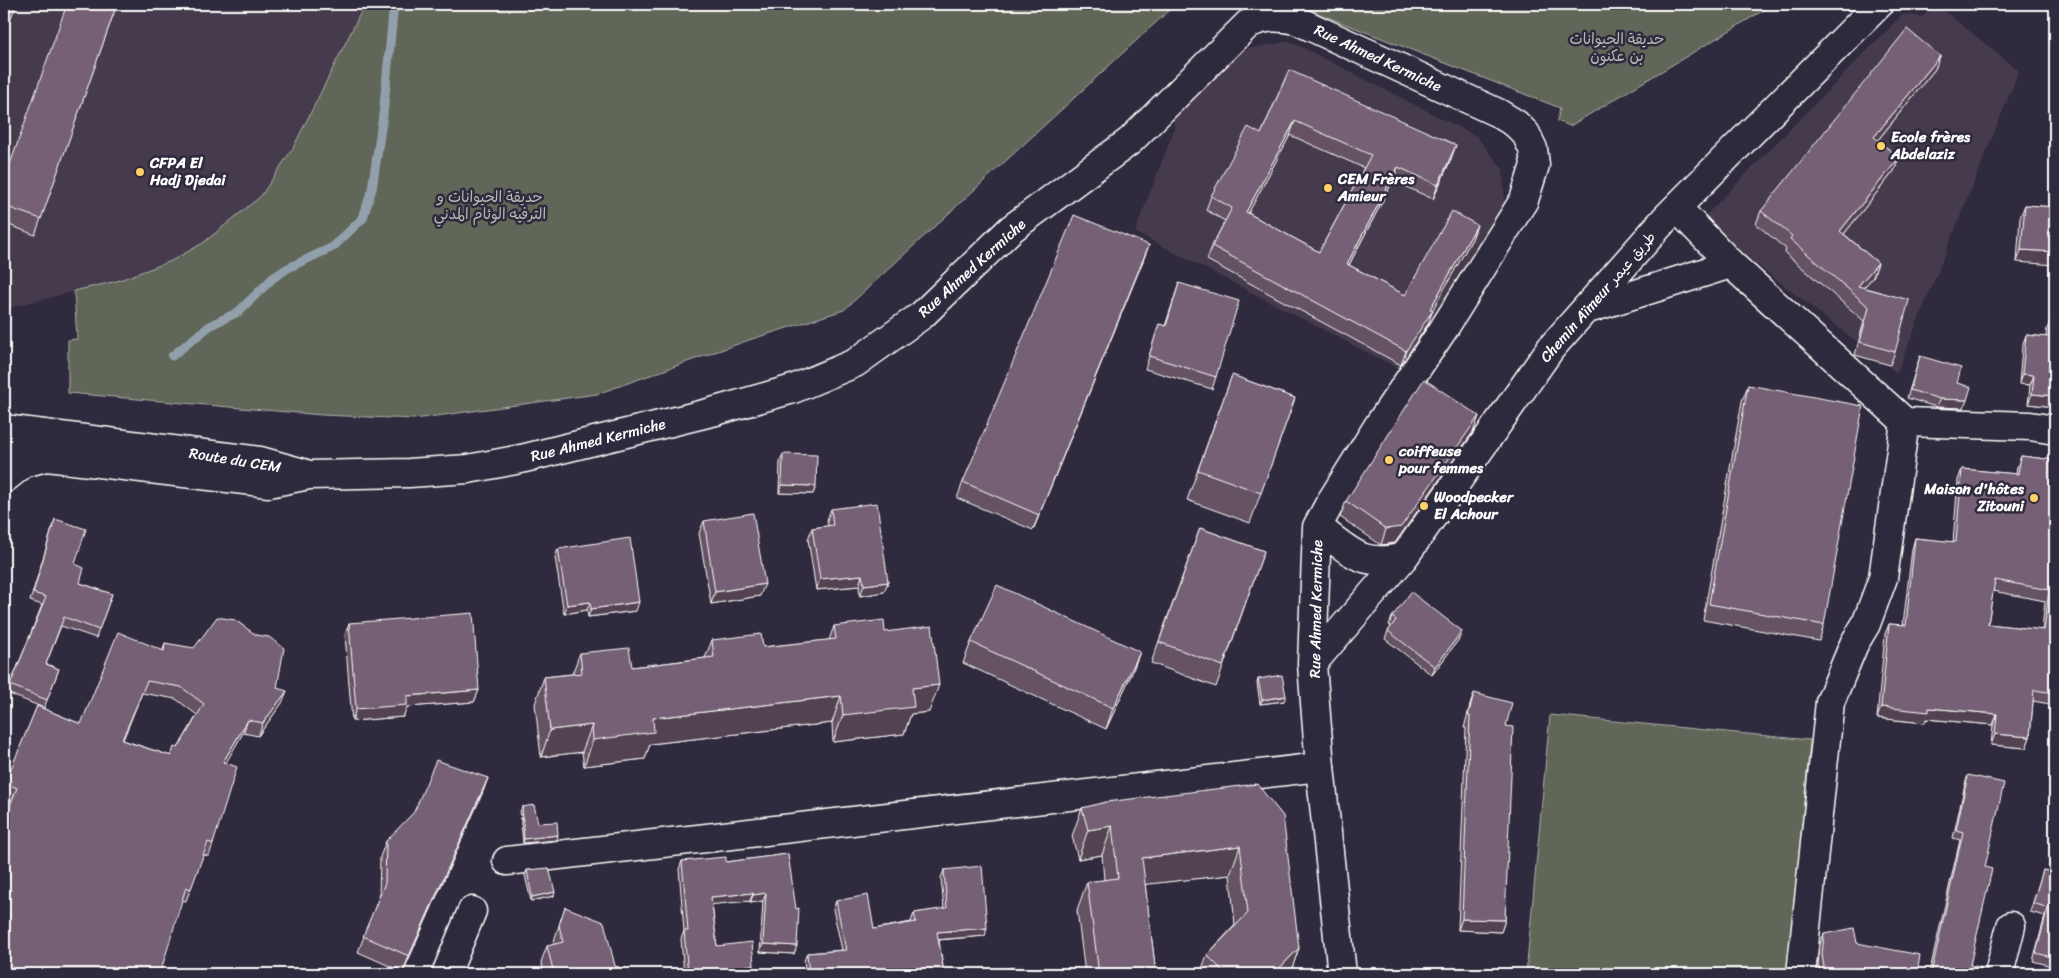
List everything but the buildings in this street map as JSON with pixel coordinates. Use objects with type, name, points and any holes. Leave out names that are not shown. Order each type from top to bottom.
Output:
[{"type":"main road","name":"Chemin Aïmeur طريق عيمر","points":[[1312,664],[1404,557],[1551,348],[1677,208],[1879,4]]},
{"type":"main road","name":"Rue Ahmed Kermiche","points":[[309,475],[409,474],[468,469],[521,459],[712,412],[793,389],[855,363],[922,315],[1011,229],[1130,141],[1248,24],[1261,18],[1279,16],[1296,20],[1498,113],[1516,124],[1526,134],[1533,149],[1535,165],[1524,200],[1443,330],[1375,430],[1317,527],[1312,664],[1320,767],[1342,974]]},
{"type":"main road","points":[[1677,208],[1731,264],[1905,422],[2030,426],[2055,430]]},
{"type":"main road","points":[[1588,309],[1731,264]]},
{"type":"main road","points":[[1801,974],[1830,702],[1854,644],[1866,624],[1883,578],[1905,422]]},
{"type":"main road","name":"Route du CEM","points":[[4,429],[260,461],[309,475]]},
{"type":"main road","name":"Route du CEM","points":[[4,452],[42,458],[269,483],[309,475]]},
{"type":"main road","points":[[4,478],[24,463],[42,458]]},
{"type":"main road","points":[[1317,527],[1350,552],[1366,560],[1379,562],[1404,557]]},
{"type":"main road","points":[[507,861],[1320,767]]},
{"type":"main road","points":[[446,974],[472,910]]},
{"type":"main road","points":[[1999,974],[2011,926]]},
{"type":"shaded area","name":"CFPA El Hadj Djedai","points":[[4,4],[365,4],[293,148],[261,196],[203,243],[170,261],[117,281],[4,309]]},
{"type":"shaded area","name":"Ecole frères Abdelaziz","points":[[1936,4],[2019,71],[1897,373],[1700,221],[1903,14],[1922,17]]},
{"type":"shaded area","name":"CEM Frères Amieur","points":[[1290,41],[1476,136],[1503,169],[1505,208],[1405,372],[1135,232],[1174,130],[1173,105],[1218,67],[1246,49]]},
{"type":"green space","name":"حديقة الحيوانات و الترفيه الوئام المدني","points":[[365,4],[1176,4],[844,310],[749,340],[597,394],[414,419],[322,415],[68,393],[68,340],[77,339],[74,291],[117,281],[171,261],[203,243],[261,196],[293,148]]},
{"type":"green space","name":"حديقة الحيوانات بن عكنون","points":[[1294,4],[1774,4],[1570,126],[1557,121],[1560,108]]},
{"type":"green space","points":[[1550,715],[1810,740],[1788,974],[1526,974]]},
{"type":"waterway","points":[[172,356],[211,325],[238,312],[273,278],[288,268],[333,247],[363,218],[372,189],[383,115],[394,4]]},
{"type":"place","name":"Ecole frères Abdelaziz","points":[[1881,146]]},
{"type":"place","name":"CFPA El Hadj Djedai","points":[[140,172]]},
{"type":"place","name":"CEM Frères Amieur","points":[[1328,188]]},
{"type":"place","name":"coiffeuse pour femmes","points":[[1389,460]]},
{"type":"place","name":"Maison d'hôtes Zitouni","points":[[2034,498]]},
{"type":"place","name":"Woodpecker El Achour","points":[[1424,506]]}]
